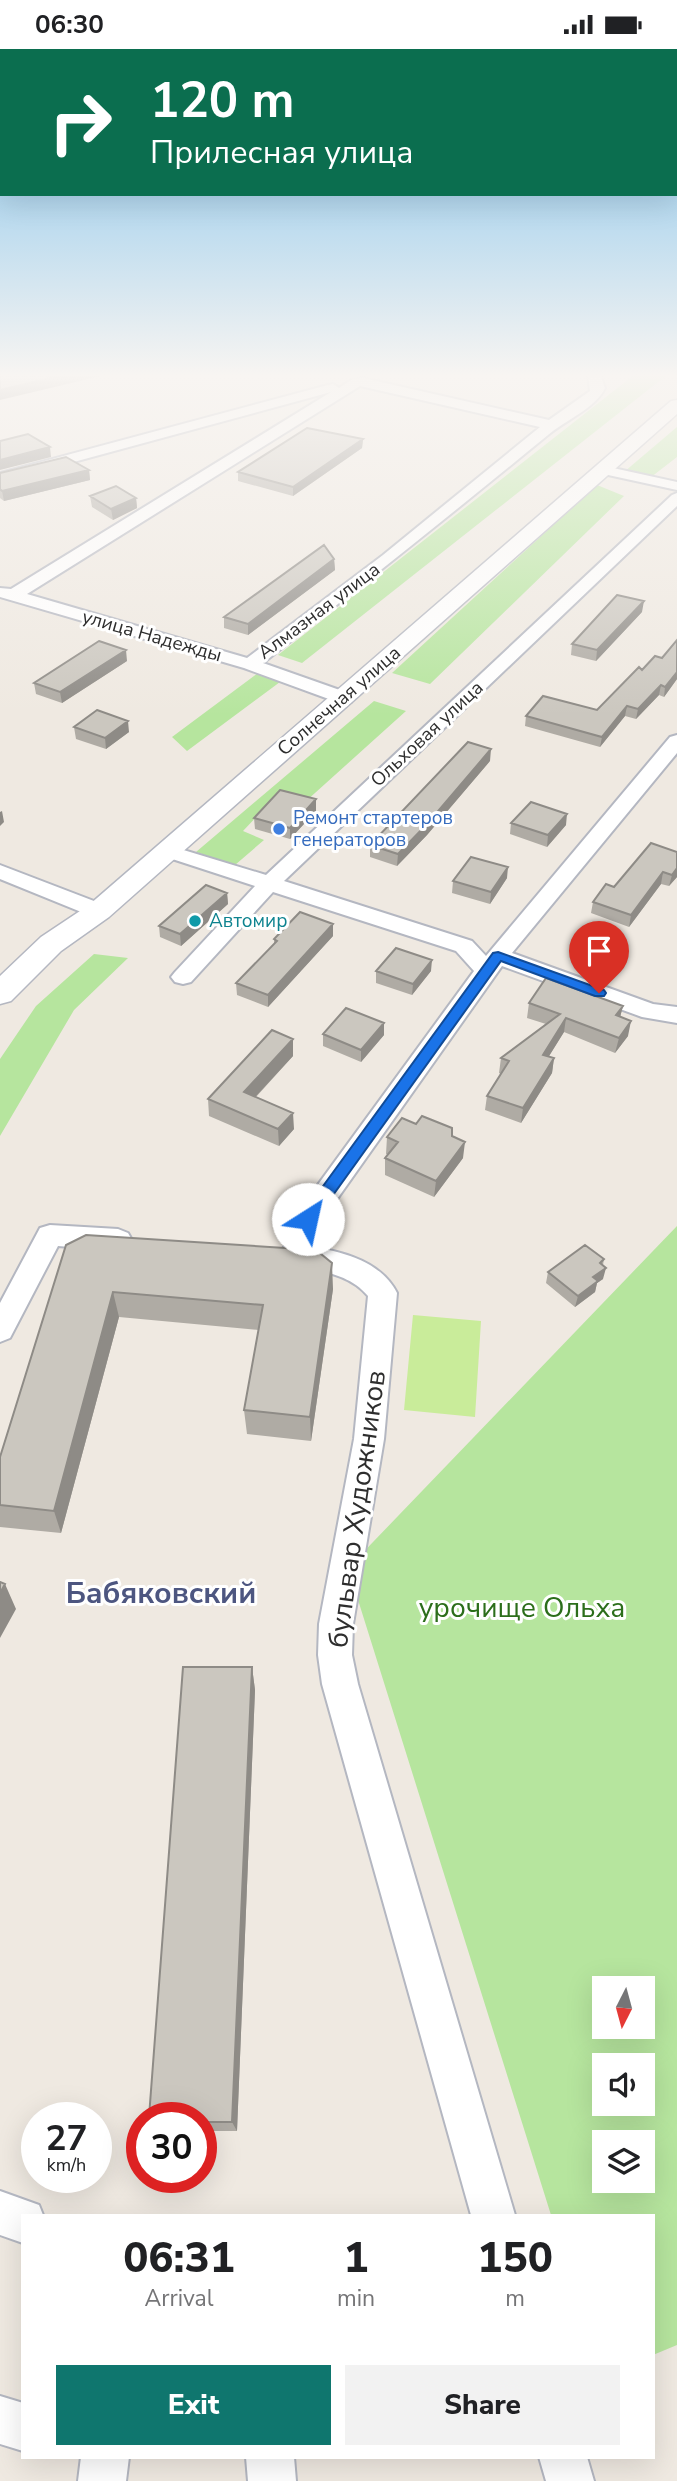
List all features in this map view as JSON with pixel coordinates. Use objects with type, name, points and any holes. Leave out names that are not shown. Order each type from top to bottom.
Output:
[{"type":"street","points":[[6,593],[179,488]]},
{"type":"street","name":"Алмазная улица","points":[[250,664],[389,558],[474,488]]},
{"type":"street","name":"Солнечная улица","points":[[0,994],[51,944],[99,911],[583,488]]},
{"type":"street","name":"Ольховая улица","points":[[183,977],[270,883],[677,498]]},
{"type":"street","name":"улица Надежды","points":[[6,593],[250,664],[344,698]]},
{"type":"street","points":[[308,1219],[492,963],[677,741]]},
{"type":"street","points":[[167,852],[464,946],[492,963],[650,1011],[677,1015]]},
{"type":"street","points":[[0,871],[99,911]]},
{"type":"street","points":[[0,1330],[50,1235],[155,1243]]},
{"type":"street","name":"бульвар Художников","points":[[263,1252],[325,1259],[376,1283],[383,1293],[369,1439],[336,1624],[335,1655],[340,1684],[493,2214]]},
{"type":"street","points":[[0,2213],[21,2220]]},
{"type":"street","points":[[0,2420],[21,2426]]},
{"type":"street","points":[[102,2481],[105,2459]]},
{"type":"street","points":[[270,2459],[271,2481]]},
{"type":"street","points":[[564,2459],[570,2481]]},
{"type":"green space","points":[[490,488],[523,488],[302,663],[278,655]]},
{"type":"green space","points":[[593,488],[606,488],[624,496],[430,684],[392,673]]},
{"type":"green space","points":[[258,673],[280,682],[187,751],[172,737]]},
{"type":"green space","points":[[374,701],[406,711],[305,802],[277,795],[243,831],[264,840],[235,865],[196,852]]},
{"type":"green space","points":[[94,954],[128,958],[74,1010],[0,1136],[0,1059],[36,1006]]},
{"type":"green space","name":"урочище Ольха","points":[[677,1226],[677,2345],[655,2354],[655,2214],[551,2214],[348,1568]]},
{"type":"green space","points":[[413,1315],[481,1321],[475,1417],[404,1410]]},
{"type":"building","points":[[110,488],[120,488],[136,498],[111,509],[90,496]]},
{"type":"building","points":[[324,545],[334,559],[248,624],[224,617]]},
{"type":"building","points":[[617,595],[644,601],[597,650],[572,644]]},
{"type":"building","points":[[677,640],[677,672],[665,687],[661,685],[638,709],[627,706],[602,737],[526,716],[543,696],[597,710],[639,667],[642,670],[655,656],[662,658]]},
{"type":"building","points":[[99,641],[126,650],[60,692],[34,683]]},
{"type":"building","points":[[97,710],[128,721],[105,738],[74,727]]},
{"type":"building","points":[[468,742],[491,749],[428,823],[398,854],[370,845]]},
{"type":"building","points":[[280,790],[316,799],[290,828],[254,818]]},
{"type":"building","points":[[531,802],[567,814],[548,835],[511,823]]},
{"type":"building","points":[[651,843],[677,852],[677,868],[672,875],[663,872],[631,915],[593,902],[606,884],[614,887]]},
{"type":"building","points":[[471,857],[508,867],[491,892],[453,881]]},
{"type":"building","points":[[206,885],[227,893],[180,934],[159,926]]},
{"type":"building","points":[[300,912],[333,924],[268,995],[236,983],[277,941],[274,939]]},
{"type":"building","points":[[396,948],[432,960],[413,984],[376,971]]},
{"type":"building","points":[[546,978],[623,1006],[616,1015],[631,1021],[619,1038],[566,1018],[543,1055],[554,1058],[523,1108],[487,1096],[509,1061],[501,1058],[560,1014],[529,1003]]},
{"type":"building","points":[[346,1008],[384,1023],[361,1050],[323,1034]]},
{"type":"building","points":[[272,1030],[293,1039],[244,1092],[293,1113],[278,1129],[208,1099]]},
{"type":"building","points":[[422,1116],[452,1128],[452,1136],[465,1142],[436,1181],[385,1158],[398,1142],[387,1137],[402,1118],[416,1124]]},
{"type":"building","points":[[86,1235],[316,1250],[332,1263],[310,1417],[244,1410],[263,1305],[113,1292],[54,1511],[0,1505],[0,1457],[66,1245]]},
{"type":"building","points":[[585,1245],[604,1259],[600,1263],[606,1268],[593,1277],[598,1281],[578,1296],[548,1272]]},
{"type":"building","points":[[183,1667],[252,1667],[232,2122],[217,2122],[217,2102],[150,2102]]},
{"type":"place","name":"Ремонт стартеров генераторов","points":[[279,829]]},
{"type":"place","name":"Автомир","points":[[195,921]]},
{"type":"district","name":"Бабяковский","points":[[161,1593]]},
{"type":"route","points":[[308,1219],[498,956],[599,993]]}]
